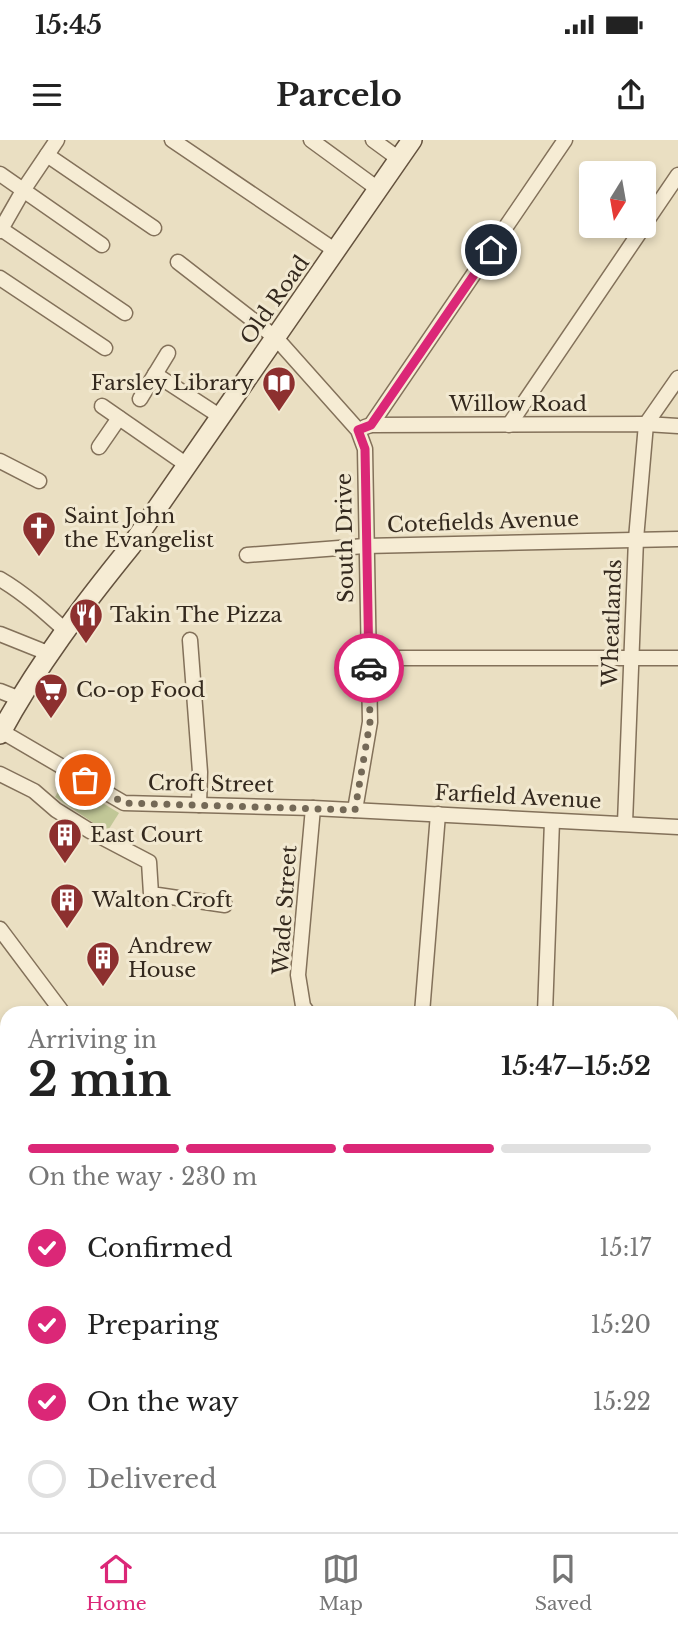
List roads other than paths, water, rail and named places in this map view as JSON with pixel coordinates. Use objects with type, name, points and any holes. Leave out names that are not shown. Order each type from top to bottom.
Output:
[{"type":"main road","name":"Old Road","points":[[1,733],[50,653],[90,597],[131,547],[412,140]]},
{"type":"street","points":[[57,140],[24,189],[1,230],[125,313]]},
{"type":"street","points":[[172,140],[336,251]]},
{"type":"street","points":[[312,140],[378,189]]},
{"type":"street","points":[[373,140],[399,159]]},
{"type":"street","points":[[365,427],[565,140]]},
{"type":"street","points":[[47,155],[154,228]]},
{"type":"street","points":[[0,174],[102,245]]},
{"type":"street","points":[[656,208],[678,175]]},
{"type":"street","points":[[509,425],[636,238]]},
{"type":"street","name":"South Drive","points":[[178,262],[276,338],[365,427],[370,722],[355,810]]},
{"type":"street","points":[[0,278],[105,348]]},
{"type":"street","points":[[140,399],[168,353]]},
{"type":"street","points":[[155,374],[221,417]]},
{"type":"street","points":[[646,425],[678,378]]},
{"type":"street","points":[[102,406],[187,465]]},
{"type":"street","points":[[99,447],[119,418]]},
{"type":"street","name":"Wheatlands","points":[[625,823],[636,539],[646,425]]},
{"type":"street","name":"Willow Road","points":[[365,427],[678,426]]},
{"type":"street","points":[[0,461],[39,481]]},
{"type":"street","name":"Cotefields Avenue","points":[[247,555],[365,546],[678,539]]},
{"type":"street","points":[[0,579],[41,608],[66,631]]},
{"type":"street","points":[[0,634],[50,653]]},
{"type":"street","points":[[190,640],[200,805]]},
{"type":"street","points":[[369,658],[678,658]]},
{"type":"street","points":[[0,691],[20,699]]},
{"type":"street","name":"Croft Street","points":[[1,733],[124,803],[355,810]]},
{"type":"street","points":[[0,774],[34,791],[56,810],[120,848],[149,862],[151,894],[225,905]]},
{"type":"street","name":"Wade Street","points":[[303,1006],[299,975],[313,808]]},
{"type":"street","name":"Farfield Avenue","points":[[355,810],[678,827]]},
{"type":"street","points":[[423,1006],[438,814]]},
{"type":"street","points":[[545,1006],[552,821]]},
{"type":"street","points":[[0,929],[58,1006]]},
{"type":"place","name":"Farsley Library","points":[[279,413]]},
{"type":"place","name":"Saint John the Evangelist","points":[[39,558]]},
{"type":"place","name":"Takin The Pizza","points":[[86,645]]},
{"type":"place","name":"Co-op Food","points":[[51,720]]},
{"type":"place","name":"East Court","points":[[65,865]]},
{"type":"place","name":"Walton Croft","points":[[67,930]]},
{"type":"place","name":"Andrew House","points":[[103,988]]}]
